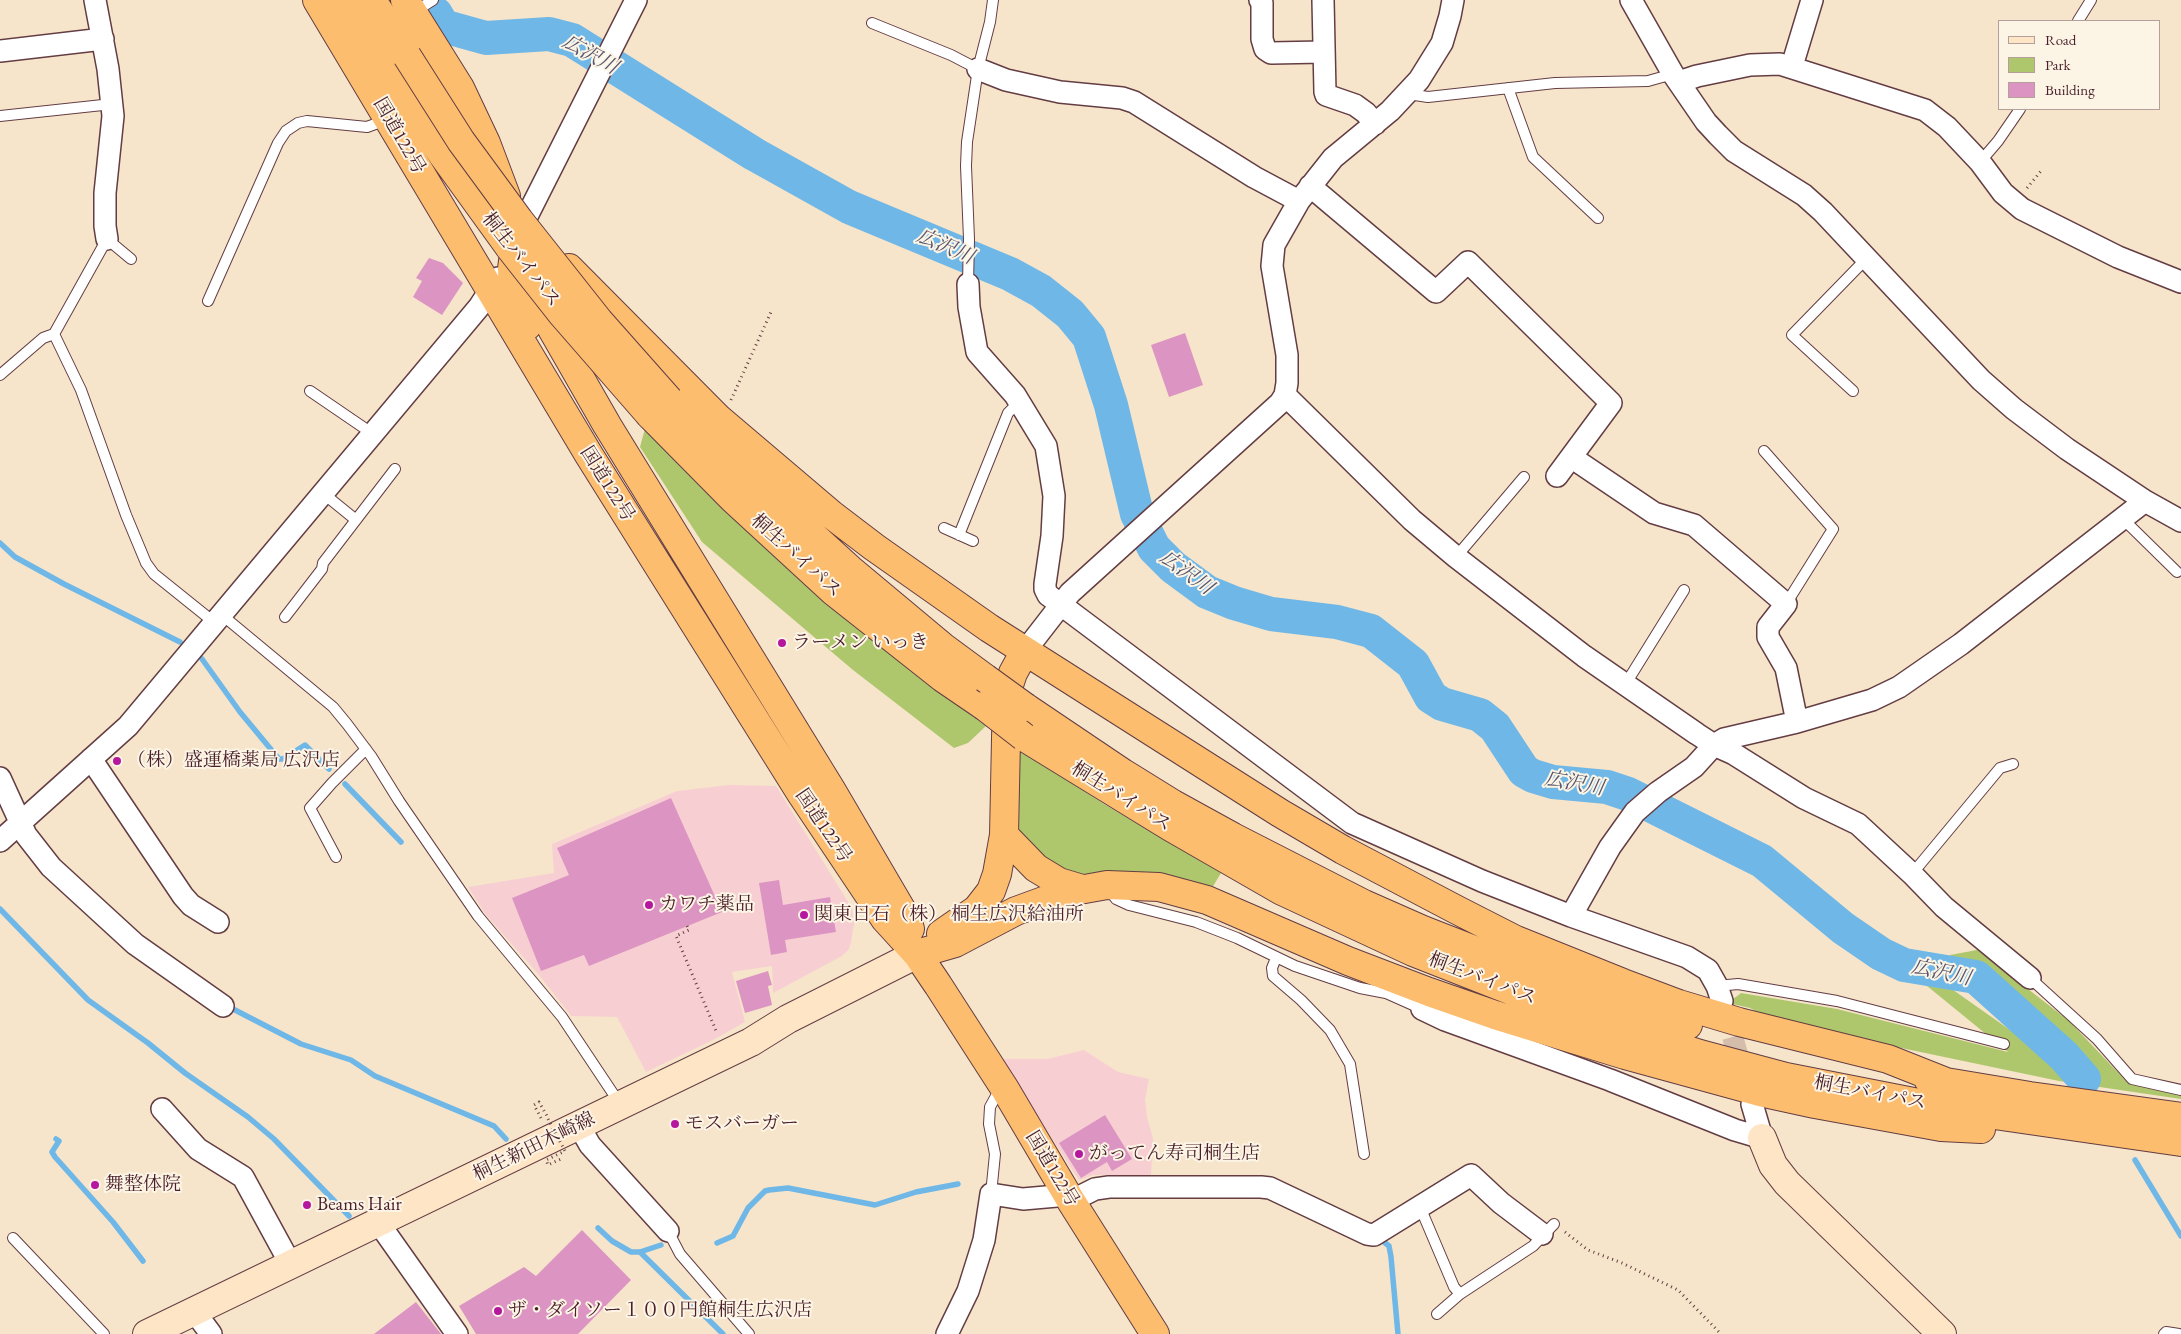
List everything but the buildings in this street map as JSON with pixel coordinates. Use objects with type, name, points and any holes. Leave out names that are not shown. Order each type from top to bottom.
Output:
[{"type":"highway","name":"国道122号","points":[[317,0],[490,291],[802,795],[885,919],[917,954],[1005,1089],[1069,1197],[1155,1334]]},
{"type":"highway","name":"桐生バイパス","points":[[344,0],[397,63]]},
{"type":"highway","name":"桐生バイパス","points":[[372,0],[397,63],[442,154],[502,238],[562,314],[660,407],[733,499],[833,591],[943,678],[984,706],[1024,737],[1169,826],[1282,891],[1413,952],[1492,984],[1624,1031],[1786,1077],[1940,1107],[2181,1142]]},
{"type":"highway","name":"国道122号","points":[[417,4],[473,114],[505,193],[516,238],[552,329],[607,425],[832,791],[907,919],[917,954]]},
{"type":"highway","points":[[573,427],[571,407],[537,348],[513,292],[512,269],[516,238],[528,238],[545,243],[719,419],[804,492],[874,547],[954,605],[1280,813],[1343,850],[1516,940],[1679,1004],[1738,1022],[1888,1059],[1946,1082]]},
{"type":"highway","name":"桐生バイパス","points":[[660,407],[707,439],[852,571],[943,647],[1025,708],[1123,773],[1232,837],[1356,900],[1423,930],[1561,984],[1629,1008],[1708,1031],[1792,1052],[1946,1082],[2181,1117]]},
{"type":"highway","points":[[917,954],[948,928],[969,916],[984,902],[997,874],[1004,835],[1007,691],[1012,673],[1025,651]]},
{"type":"highway","points":[[1004,835],[1036,868],[1059,882],[1080,888]]},
{"type":"highway","points":[[917,954],[955,943],[1016,912],[1080,888],[1106,885],[1159,887],[1191,895],[1348,961],[1426,1000],[1495,1015],[1616,1052],[1760,1092],[1932,1125],[1969,1129],[1999,1129],[2032,1121]]},
{"type":"main road","name":"桐生新田木崎線","points":[[147,1334],[751,1042],[788,1019],[917,954]]},
{"type":"main road","points":[[1762,1138],[1774,1165],[1787,1183],[1942,1334]]},
{"type":"street","points":[[95,0],[108,69],[113,116],[105,193],[107,239]]},
{"type":"street","points":[[0,841],[128,726],[324,494],[490,291],[636,0]]},
{"type":"street","points":[[1260,0],[1262,3],[1262,38],[1265,49],[1271,53],[1323,52]]},
{"type":"street","points":[[1323,0],[1323,52],[1326,96],[1355,105],[1366,113],[1375,124]]},
{"type":"street","points":[[1025,651],[1060,603],[1133,534],[1155,517],[1274,409],[1285,395],[1287,355],[1272,256],[1274,245],[1304,194],[1333,158],[1408,94],[1442,42],[1453,0]]},
{"type":"street","points":[[1631,0],[1676,78],[1706,122],[1724,140],[1756,165],[1804,195],[1823,212],[1981,380],[2007,403],[2067,449],[2145,501],[2180,519]]},
{"type":"street","points":[[1792,66],[1812,0]]},
{"type":"street","points":[[0,51],[103,39]]},
{"type":"street","points":[[1676,78],[1697,76],[1750,65],[1780,64],[1792,66],[1925,110],[1947,126],[1980,162],[2003,193],[2022,209],[2118,257],[2181,282]]},
{"type":"street","points":[[978,69],[1006,80],[1060,92],[1122,98],[1134,102],[1254,177],[1304,194],[1436,292],[1468,262],[1611,403],[1556,476]]},
{"type":"street","points":[[969,277],[970,307],[977,352],[1019,402],[1046,446],[1052,479],[1054,511],[1045,590],[1048,595],[1352,823],[1482,881],[1571,916],[1687,957],[1708,970],[1720,993]]},
{"type":"street","points":[[1285,395],[1412,520],[1456,557],[1584,656],[1714,745],[1734,754],[1804,798],[1858,824],[1951,913],[2030,978]]},
{"type":"street","points":[[1571,457],[1654,513],[1694,525],[1786,604],[1768,627],[1768,637],[1786,668],[1797,722]]},
{"type":"street","points":[[1571,916],[1610,848],[1635,812],[1658,792],[1694,767],[1714,745],[1732,737],[1797,722],[1872,700],[1899,687],[1961,644],[2145,501]]},
{"type":"street","points":[[91,759],[183,896],[191,904],[218,922]]},
{"type":"street","points":[[0,778],[26,835],[51,868],[135,944],[223,1006]]},
{"type":"street","points":[[1426,1000],[1445,1020],[1610,1080],[1735,1130],[1762,1138]]},
{"type":"street","points":[[1752,1104],[1762,1138]]},
{"type":"street","points":[[162,1109],[198,1149],[243,1177],[291,1265]]},
{"type":"street","points":[[579,1126],[590,1144],[668,1231]]},
{"type":"street","points":[[947,1334],[968,1291],[984,1240],[991,1194],[1023,1199],[1042,1199],[1069,1197],[1095,1188],[1108,1187],[1261,1187],[1270,1188],[1367,1234],[1374,1235],[1471,1174],[1501,1203],[1548,1229]]},
{"type":"street","points":[[381,1220],[386,1232],[457,1334]]},
{"type":"street","points":[[194,1311],[211,1334]]},
{"type":"lane","points":[[969,277],[968,248],[970,239],[966,166],[978,69],[990,22],[993,0]]},
{"type":"lane","points":[[2079,20],[2091,0]]},
{"type":"lane","points":[[872,23],[951,55],[978,69]]},
{"type":"lane","points":[[1408,94],[1428,96],[1555,84],[1648,81],[1676,78]]},
{"type":"lane","points":[[1508,88],[1534,156],[1598,218]]},
{"type":"lane","points":[[0,116],[112,104]]},
{"type":"lane","points":[[1980,162],[1998,141],[2019,110]]},
{"type":"lane","points":[[208,301],[278,143],[286,131],[298,123],[307,121],[367,126],[389,119]]},
{"type":"lane","points":[[0,375],[43,338],[54,334],[107,239],[131,260]]},
{"type":"lane","points":[[1852,391],[1792,335],[1867,258]]},
{"type":"lane","points":[[54,334],[81,390],[126,515],[146,563],[154,574],[219,619],[333,707],[366,749],[399,801],[478,916],[562,1017],[620,1105]]},
{"type":"lane","points":[[310,391],[373,434]]},
{"type":"lane","points":[[959,534],[1008,412],[1019,402]]},
{"type":"lane","points":[[1764,450],[1833,529],[1786,604]]},
{"type":"lane","points":[[285,617],[395,469]]},
{"type":"lane","points":[[1456,557],[1524,477]]},
{"type":"lane","points":[[324,494],[356,520]]},
{"type":"lane","points":[[2124,519],[2177,572]]},
{"type":"lane","points":[[944,528],[973,541]]},
{"type":"lane","points":[[1626,685],[1684,590]]},
{"type":"lane","points":[[336,858],[310,808],[366,749]]},
{"type":"lane","points":[[1912,874],[2000,768],[2013,764]]},
{"type":"lane","points":[[1106,885],[1116,899],[1128,905],[1196,922],[1237,938],[1276,958],[1310,972],[1360,988],[1426,1000]]},
{"type":"lane","points":[[1276,958],[1272,968],[1272,976],[1302,1000],[1330,1030],[1350,1064],[1364,1154]]},
{"type":"lane","points":[[2030,978],[2097,1040],[2132,1079],[2181,1090]]},
{"type":"lane","points":[[1720,993],[1738,984],[1837,1001],[2004,1044]]},
{"type":"lane","points":[[991,1194],[994,1154],[989,1124],[990,1107],[996,1096],[1005,1089]]},
{"type":"lane","points":[[1420,1207],[1454,1287],[1460,1294]]},
{"type":"lane","points":[[1437,1314],[1460,1294],[1533,1246],[1548,1229]]},
{"type":"lane","points":[[668,1231],[680,1254],[749,1334]]},
{"type":"lane","points":[[13,1238],[104,1334]]},
{"type":"lane","points":[[2164,1334],[2166,1332],[2179,1334]]},
{"type":"path","points":[[719,419],[728,407],[771,312]]},
{"type":"path","points":[[687,926],[689,930],[676,936],[720,1040]]},
{"type":"path","points":[[542,1120],[534,1105],[539,1102],[565,1151],[546,1160],[548,1165],[563,1158]]},
{"type":"path","points":[[1548,1229],[1588,1250],[1622,1263],[1678,1290],[1721,1334]]},
{"type":"shaded area","points":[[729,785],[776,786],[852,908],[854,924],[849,949],[842,956],[773,993],[772,966],[732,972],[745,1022],[715,1039],[646,1072],[617,1017],[571,1016],[539,975],[486,915],[468,887],[554,873],[552,844],[677,791]]},
{"type":"shaded area","points":[[1084,1050],[1118,1072],[1149,1079],[1145,1100],[1147,1117],[1153,1138],[1151,1175],[1093,1175],[1079,1180],[1000,1059],[1047,1059]]},
{"type":"green space","points":[[646,425],[925,678],[986,726],[968,743],[954,748],[853,670],[702,542],[640,447]]},
{"type":"green space","points":[[1020,750],[1104,804],[1221,873],[1209,893],[1098,879],[1046,866],[1020,833],[1016,822]]},
{"type":"green space","points":[[1797,880],[2037,1049],[2069,1077],[2097,1081],[2069,1049],[1985,975],[1963,965],[1950,964],[1950,955],[1982,949],[1996,964],[2069,1021],[2128,1083],[2181,1095],[2181,1099],[2059,1081],[1887,1045],[1763,1015],[1750,1008],[1728,1003],[1741,993],[1837,1009],[2008,1052]]},
{"type":"waterway","name":"広沢川","points":[[436,14],[443,26],[486,38],[549,34],[572,40],[754,154],[849,207],[1010,274],[1041,291],[1070,314],[1089,337],[1111,405],[1137,514],[1154,548],[1173,567],[1207,592],[1234,603],[1271,614],[1337,622],[1371,631],[1413,664],[1431,697],[1442,704],[1480,715],[1495,727],[1524,771],[1553,782],[1607,787],[1628,794],[1762,861],[1843,928],[1881,954],[1904,965],[1976,977],[2064,1056],[2084,1079]]},
{"type":"waterway","points":[[0,543],[15,557],[64,584],[180,642]]},
{"type":"waterway","points":[[202,659],[240,712],[279,759],[283,759],[305,745],[329,769]]},
{"type":"waterway","points":[[345,784],[401,842]]},
{"type":"waterway","points":[[0,909],[88,1000],[148,1043],[185,1073],[248,1117],[274,1139],[349,1216]]},
{"type":"waterway","points":[[233,1009],[301,1044],[351,1060],[375,1076],[494,1126],[506,1139]]},
{"type":"waterway","points":[[56,1139],[59,1141],[52,1152],[55,1157],[113,1222],[143,1261]]},
{"type":"waterway","name":"広沢川","points":[[2135,1160],[2181,1236]]},
{"type":"waterway","points":[[717,1243],[733,1236],[748,1208],[765,1191],[769,1190],[788,1188],[875,1205],[916,1192],[958,1184]]},
{"type":"waterway","points":[[598,1228],[612,1241],[631,1252],[640,1252],[661,1245]]},
{"type":"waterway","points":[[1384,1242],[1389,1246],[1391,1257],[1398,1334]]},
{"type":"waterway","points":[[640,1252],[723,1334]]},
{"type":"tunnel","points":[[1724,1006],[1744,1077]]},
{"type":"place","name":"ラーメン いっき","points":[[782,643]]},
{"type":"place","name":"（株）盛運橋薬局 広沢店","points":[[117,761]]},
{"type":"place","name":"カワチ薬品","points":[[649,905]]},
{"type":"place","name":"関東日石（株） 桐生広沢給油所","points":[[804,915]]},
{"type":"place","name":"モスバーガー","points":[[675,1124]]},
{"type":"place","name":"がってん寿司桐生店","points":[[1079,1154]]},
{"type":"place","name":"舞整体院","points":[[95,1185]]},
{"type":"place","name":"Beams Hair","points":[[307,1205]]},
{"type":"place","name":"ザ・ダイソー１００円館桐生広沢店","points":[[498,1311]]}]
